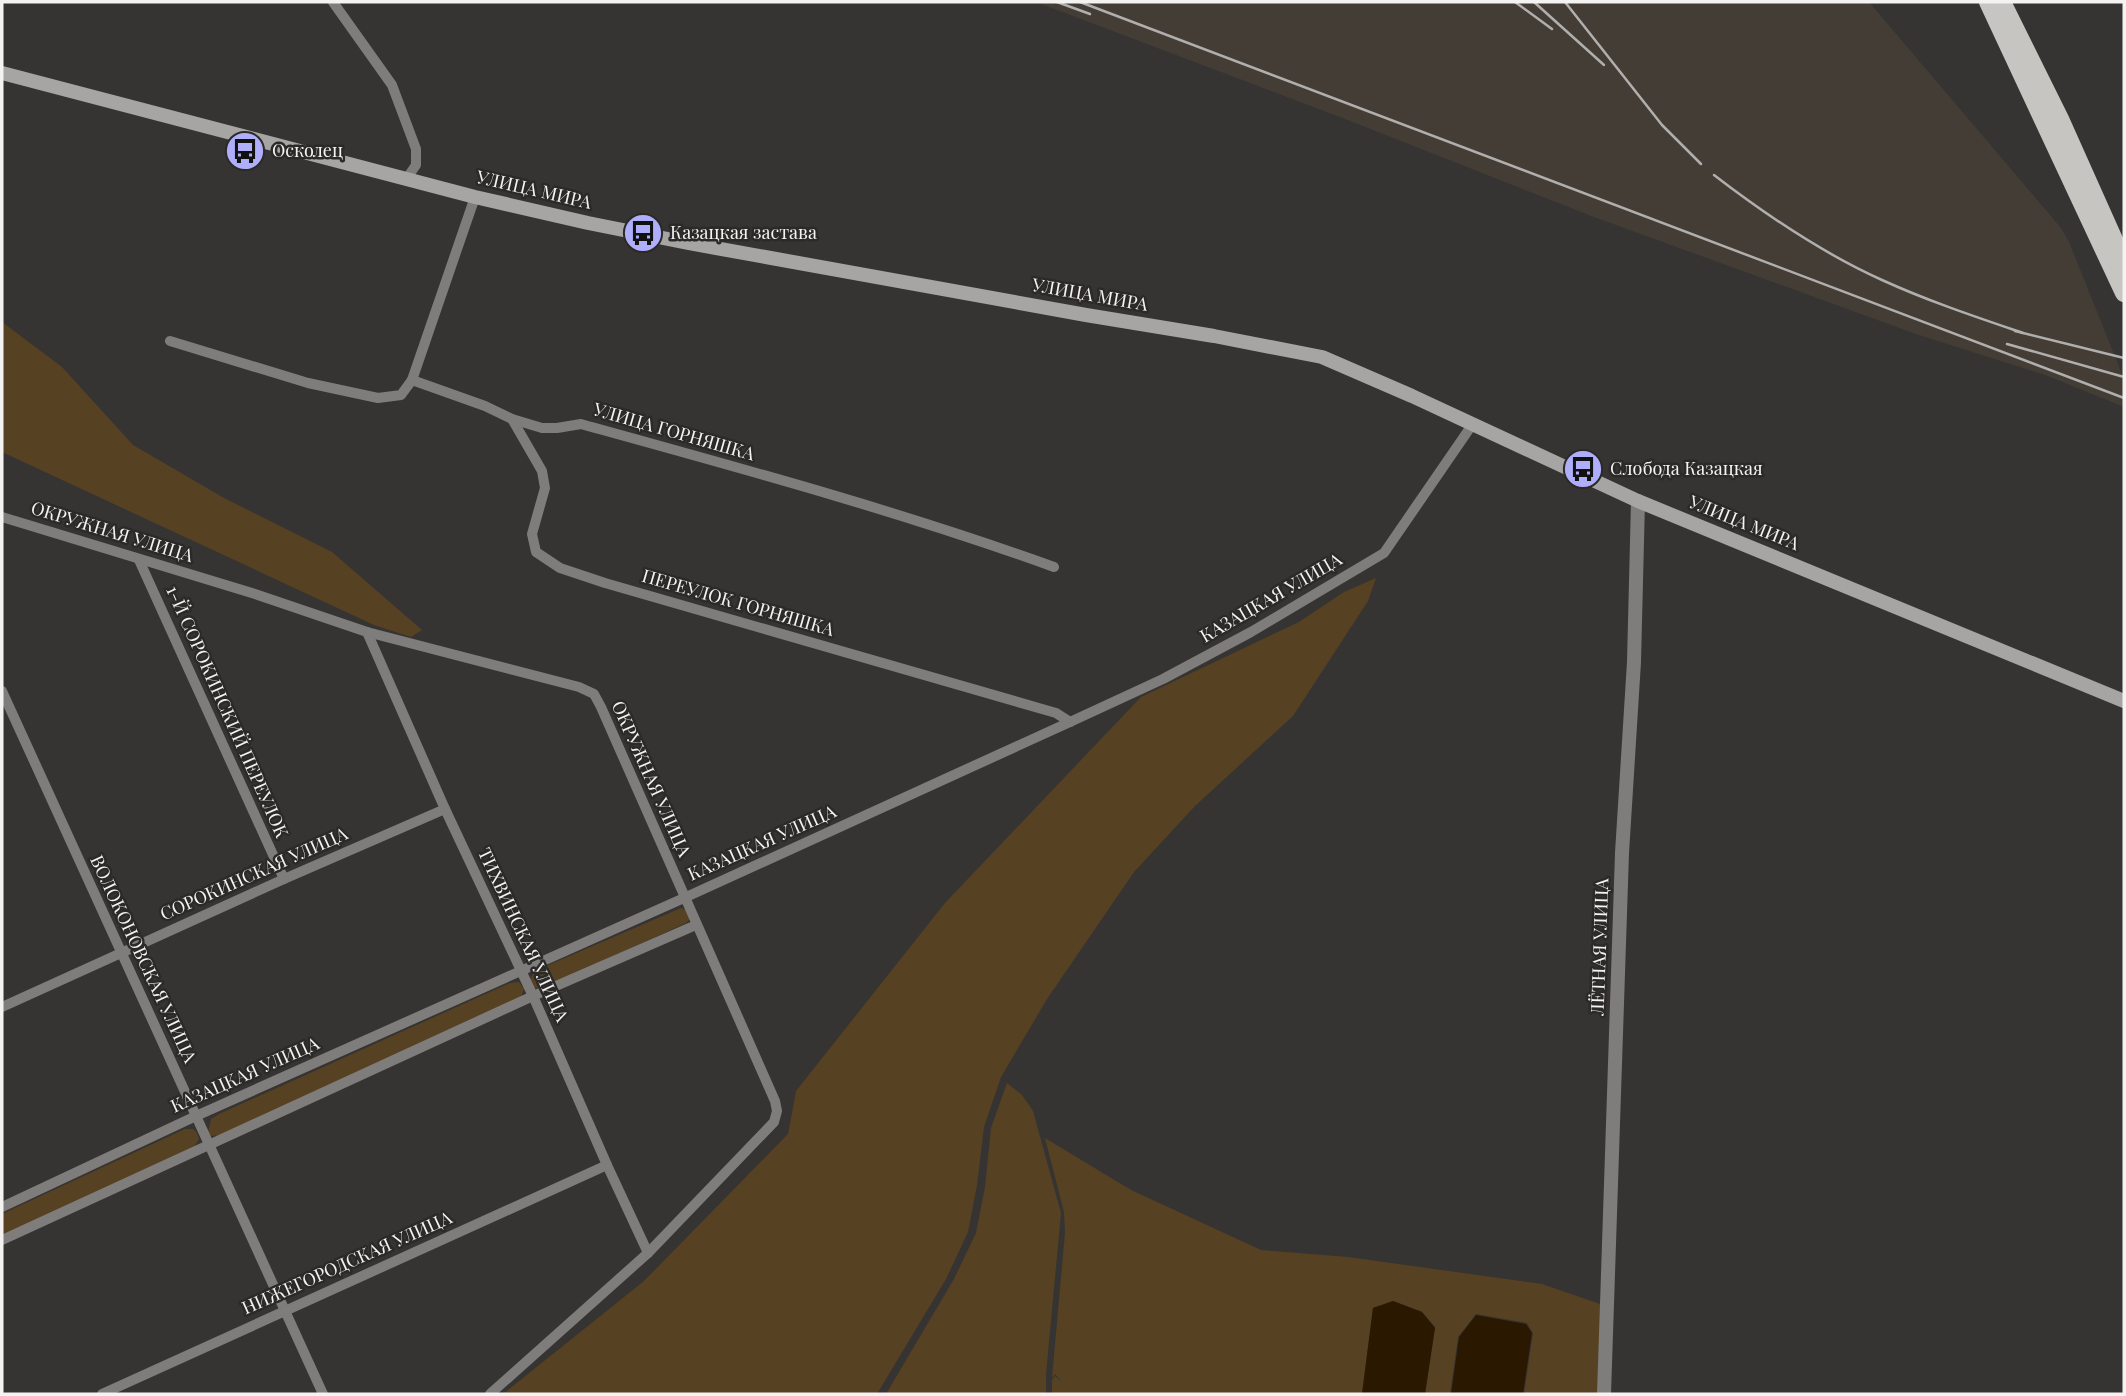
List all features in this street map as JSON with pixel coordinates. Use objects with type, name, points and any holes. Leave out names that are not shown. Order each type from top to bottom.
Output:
[{"type":"main road","points":[[1987,2],[2119,266]]},
{"type":"main road","points":[[2002,2],[2060,119],[2119,266],[2124,293]]},
{"type":"main road","name":"УЛИЦА МИРА","points":[[2,73],[475,197],[588,223],[1322,357],[1638,501],[2124,701]]},
{"type":"street","points":[[333,2],[392,85],[416,149],[416,165],[407,178]]},
{"type":"street","points":[[170,341],[307,383],[378,398],[401,396],[412,380],[475,197]]},
{"type":"street","name":"УЛИЦА ГОРНЯШКА","points":[[412,380],[542,428],[580,424],[860,502],[1054,567]]},
{"type":"street","name":"ПЕРЕУЛОК ГОРНЯШКА","points":[[512,419],[542,471],[545,488],[532,534],[536,552],[560,568],[1056,713],[1070,722]]},
{"type":"street","name":"КАЗАЦКАЯ УЛИЦА","points":[[2,1206],[1163,679],[1251,632],[1384,553],[1472,425]]},
{"type":"street","name":"ЛЁТНАЯ УЛИЦА","points":[[1604,1394],[1622,853],[1634,662],[1638,501]]},
{"type":"street","name":"ОКРУЖНАЯ УЛИЦА","points":[[2,517],[255,594],[368,632],[579,687],[594,694],[775,1101],[777,1111],[774,1122],[648,1253],[490,1394]]},
{"type":"street","name":"1-Й СОРОКИНСКИЙ ПЕРЕУЛОК","points":[[139,560],[284,879]]},
{"type":"street","name":"ТИХВИНСКАЯ УЛИЦА","points":[[368,632],[445,809],[522,971],[648,1253]]},
{"type":"street","name":"ВОЛОКОНОВСКАЯ УЛИЦА","points":[[2,691],[323,1394]]},
{"type":"street","name":"СОРОКИНСКАЯ УЛИЦА","points":[[2,1007],[445,809]]},
{"type":"street","points":[[2,1240],[533,996],[696,925]]},
{"type":"street","name":"НИЖЕГОРОДСКАЯ УЛИЦА","points":[[102,1394],[124,1390],[285,1310],[607,1165]]},
{"type":"shaded area","points":[[1036,2],[1869,2],[2061,228],[2124,379],[2124,407],[2048,376],[1916,334],[1594,217]]},
{"type":"shaded area","points":[[2,322],[62,367],[133,445],[224,498],[332,552],[422,630],[411,637],[374,625],[2,452]]},
{"type":"shaded area","points":[[1376,578],[1368,601],[1293,716],[1195,806],[1134,872],[1047,999],[1001,1077],[984,1127],[968,1232],[946,1279],[877,1394],[503,1394],[644,1281],[788,1134],[796,1091],[945,903],[1141,697],[1299,622],[1344,592]]},
{"type":"shaded area","points":[[681,908],[686,910],[690,919],[686,923],[545,987],[534,988],[531,984],[531,977],[537,970]]},
{"type":"shaded area","points":[[519,982],[524,989],[521,997],[221,1135],[211,1136],[208,1133],[211,1119],[219,1114],[510,983]]},
{"type":"shaded area","points":[[1007,1083],[1022,1095],[1033,1111],[1061,1213],[1046,1394],[886,1394],[954,1279],[976,1233],[985,1187],[991,1128]]},
{"type":"shaded area","points":[[185,1129],[193,1129],[197,1133],[199,1139],[194,1147],[2,1236],[2,1214]]},
{"type":"shaded area","points":[[1045,1138],[1131,1190],[1261,1250],[1348,1257],[1542,1284],[1603,1305],[1599,1394],[1524,1394],[1533,1333],[1527,1323],[1476,1314],[1458,1337],[1450,1394],[1425,1394],[1435,1327],[1422,1312],[1393,1301],[1373,1308],[1362,1394],[1052,1394],[1052,1380],[1055,1376],[1062,1382],[1055,1374],[1052,1378],[1065,1233],[1064,1212]]},
{"type":"shaded area","points":[[1393,1301],[1422,1312],[1435,1328],[1425,1394],[1362,1394],[1373,1308]]},
{"type":"shaded area","points":[[1476,1315],[1526,1324],[1532,1333],[1523,1394],[1451,1394],[1459,1337]]},
{"type":"railway","points":[[1057,2],[1090,14]]},
{"type":"railway","points":[[1080,2],[2124,398]]},
{"type":"railway","points":[[1515,2],[1552,29]]},
{"type":"railway","points":[[1534,2],[1604,65]]},
{"type":"railway","points":[[1565,2],[1662,125],[1701,164]]},
{"type":"railway","points":[[1714,175],[1795,232],[1838,258],[1899,288],[2023,333]]},
{"type":"railway","points":[[2015,331],[2124,358]]},
{"type":"railway","points":[[2007,344],[2124,377]]},
{"type":"place","name":"Осколец","points":[[245,151]]},
{"type":"place","name":"Казацкая застава","points":[[643,233]]},
{"type":"place","name":"Слобода Казацкая","points":[[1583,469]]}]
